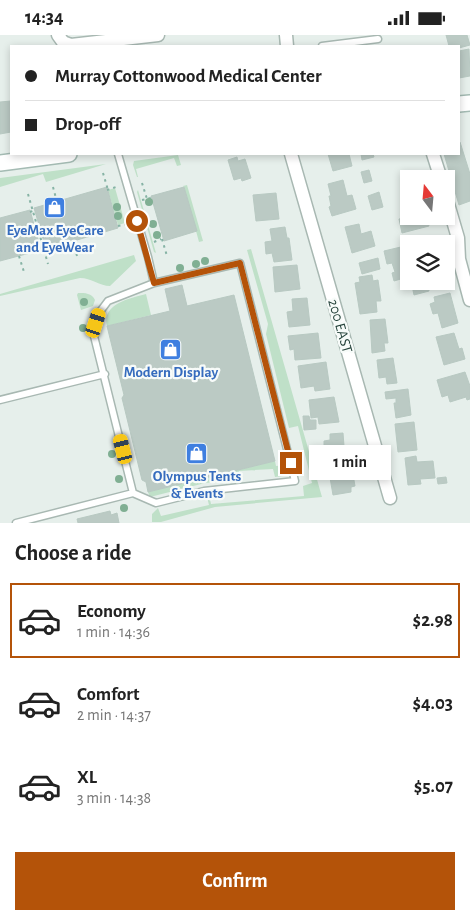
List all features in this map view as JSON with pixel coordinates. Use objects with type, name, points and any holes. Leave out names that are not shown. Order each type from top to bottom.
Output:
[{"type":"main road","points":[[0,163],[61,155]]},
{"type":"street","points":[[58,35],[68,45],[89,45],[139,36],[158,35]]},
{"type":"street","name":"200 EAST","points":[[291,155],[390,498]]},
{"type":"street","points":[[433,155],[438,170]]},
{"type":"street","points":[[454,225],[458,238],[459,259],[470,300]]},
{"type":"lane","points":[[330,45],[378,39]]},
{"type":"lane","points":[[118,155],[154,283]]},
{"type":"lane","points":[[16,523],[133,493],[156,503],[204,491],[295,481],[240,263],[154,283],[108,301],[99,313],[94,328],[94,336],[133,493]]},
{"type":"lane","points":[[0,400],[104,375]]},
{"type":"path","points":[[103,173],[108,190],[116,187]]},
{"type":"path","points":[[142,183],[147,199]]},
{"type":"path","points":[[53,187],[57,202]]},
{"type":"path","points":[[28,194],[48,265]]},
{"type":"path","points":[[142,200],[151,197]]},
{"type":"path","points":[[118,226],[127,224]]},
{"type":"path","points":[[154,241],[163,239],[167,256]]},
{"type":"path","points":[[73,241],[77,256]]},
{"type":"path","points":[[19,256],[24,272]]},
{"type":"green space","points":[[178,155],[181,165],[177,166],[174,158],[136,169],[137,177],[133,165],[134,161]]},
{"type":"green space","points":[[106,164],[46,182],[43,174],[0,187],[0,178]]},
{"type":"green space","points":[[187,185],[203,241],[199,242],[183,186]]},
{"type":"green space","points":[[115,188],[125,223],[118,225],[108,190]]},
{"type":"green space","points":[[138,190],[156,253],[154,252]]},
{"type":"green space","points":[[251,249],[322,497],[215,507],[161,522],[152,522],[152,514],[158,508],[161,516],[209,505],[207,497],[209,495],[211,504],[304,496],[303,486],[312,483],[298,426],[289,428],[266,334],[268,324],[247,250]]},
{"type":"green space","points":[[134,255],[136,261],[110,286],[80,278],[0,296],[0,294]]},
{"type":"green space","points":[[78,293],[86,293],[92,296],[95,300],[93,306],[81,310]]},
{"type":"green space","points":[[146,294],[151,315],[107,326],[106,318],[108,312],[113,307],[125,300]]},
{"type":"green space","points":[[275,461],[276,466],[285,465],[286,471],[283,476],[275,477],[273,469],[239,471],[239,480],[205,483],[150,497],[148,492]]},
{"type":"building","points":[[446,35],[467,35],[470,45],[460,48],[460,45],[449,45]]},
{"type":"building","points":[[469,49],[470,76],[460,78],[460,51]]},
{"type":"building","points":[[10,101],[10,132],[0,134],[0,102]]},
{"type":"building","points":[[460,142],[470,174],[470,201],[459,205],[455,191],[455,170],[449,170],[444,155],[460,155]]},
{"type":"building","points":[[328,155],[349,155],[352,166],[333,171]]},
{"type":"building","points":[[361,155],[373,155],[374,157],[362,160]]},
{"type":"building","points":[[237,157],[238,161],[245,159],[251,178],[242,181],[241,178],[234,180],[228,160]]},
{"type":"building","points":[[369,170],[372,181],[364,183],[361,172]]},
{"type":"building","points":[[343,180],[347,196],[352,195],[356,209],[332,216],[329,207],[331,206],[329,196],[331,196],[328,184]]},
{"type":"building","points":[[107,187],[118,228],[46,249],[34,208]]},
{"type":"building","points":[[184,187],[197,231],[164,241],[151,196]]},
{"type":"building","points":[[379,192],[383,207],[372,210],[368,196]]},
{"type":"building","points":[[276,193],[279,219],[256,221],[253,195]]},
{"type":"building","points":[[30,210],[41,250],[0,261],[0,218]]},
{"type":"building","points":[[359,224],[361,234],[371,231],[375,246],[352,253],[345,227]]},
{"type":"building","points":[[400,225],[429,226],[402,233]]},
{"type":"building","points":[[285,227],[287,238],[289,238],[292,260],[274,262],[272,253],[266,254],[265,242],[272,241],[270,229]]},
{"type":"building","points":[[400,247],[400,279],[394,281],[392,273],[395,272],[392,263],[387,264],[384,251]]},
{"type":"building","points":[[378,258],[380,269],[362,274],[359,263]]},
{"type":"building","points":[[297,265],[300,289],[275,292],[273,267]]},
{"type":"building","points":[[372,275],[373,281],[378,280],[381,301],[376,301],[377,312],[360,314],[355,283],[360,282],[359,277]]},
{"type":"building","points":[[182,285],[187,306],[234,295],[275,461],[148,492],[146,482],[142,480],[107,326],[170,311],[165,289]]},
{"type":"building","points":[[413,290],[429,290],[429,291],[414,295]]},
{"type":"building","points":[[450,293],[458,323],[442,328],[438,313],[433,314],[430,304],[435,302],[434,297]]},
{"type":"building","points":[[307,298],[310,325],[289,327],[287,312],[293,311],[292,299]]},
{"type":"building","points":[[385,319],[388,343],[384,343],[385,351],[372,353],[370,320]]},
{"type":"building","points":[[318,333],[321,358],[295,360],[294,349],[290,350],[288,336]]},
{"type":"building","points":[[454,333],[459,349],[462,348],[465,359],[444,365],[436,337]]},
{"type":"building","points":[[393,358],[397,383],[387,384],[386,377],[379,378],[377,360]]},
{"type":"building","points":[[326,362],[330,389],[315,391],[314,386],[301,388],[298,366]]},
{"type":"building","points":[[465,372],[470,386],[470,399],[467,400],[466,397],[450,402],[448,395],[442,397],[437,380]]},
{"type":"building","points":[[408,389],[411,415],[396,418],[394,403],[396,403],[396,398],[386,399],[385,392]]},
{"type":"building","points":[[334,397],[339,422],[319,424],[318,417],[311,418],[309,400]]},
{"type":"building","points":[[303,416],[309,416],[310,420],[316,420],[316,429],[304,430]]},
{"type":"building","points":[[414,422],[417,450],[398,452],[395,424]]},
{"type":"building","points":[[343,433],[345,459],[332,460],[331,449],[324,450],[324,441],[330,440],[330,434]]},
{"type":"building","points":[[416,456],[417,462],[433,461],[435,478],[420,479],[421,484],[408,485],[405,458]]},
{"type":"building","points":[[351,463],[355,486],[351,487],[351,492],[333,495],[329,472],[335,471],[335,466]]},
{"type":"building","points":[[446,477],[447,483],[438,484],[437,478]]},
{"type":"building","points":[[110,511],[111,515],[117,513],[119,523],[78,523],[77,519]]},
{"type":"place","name":"EyeMax EyeCare and EyeWear","points":[[55,207]]},
{"type":"place","name":"Modern Display","points":[[171,349]]},
{"type":"place","name":"Olympus Tents & Events","points":[[197,453]]},
{"type":"route","points":[[137,221],[154,283],[240,263],[291,463]]}]
